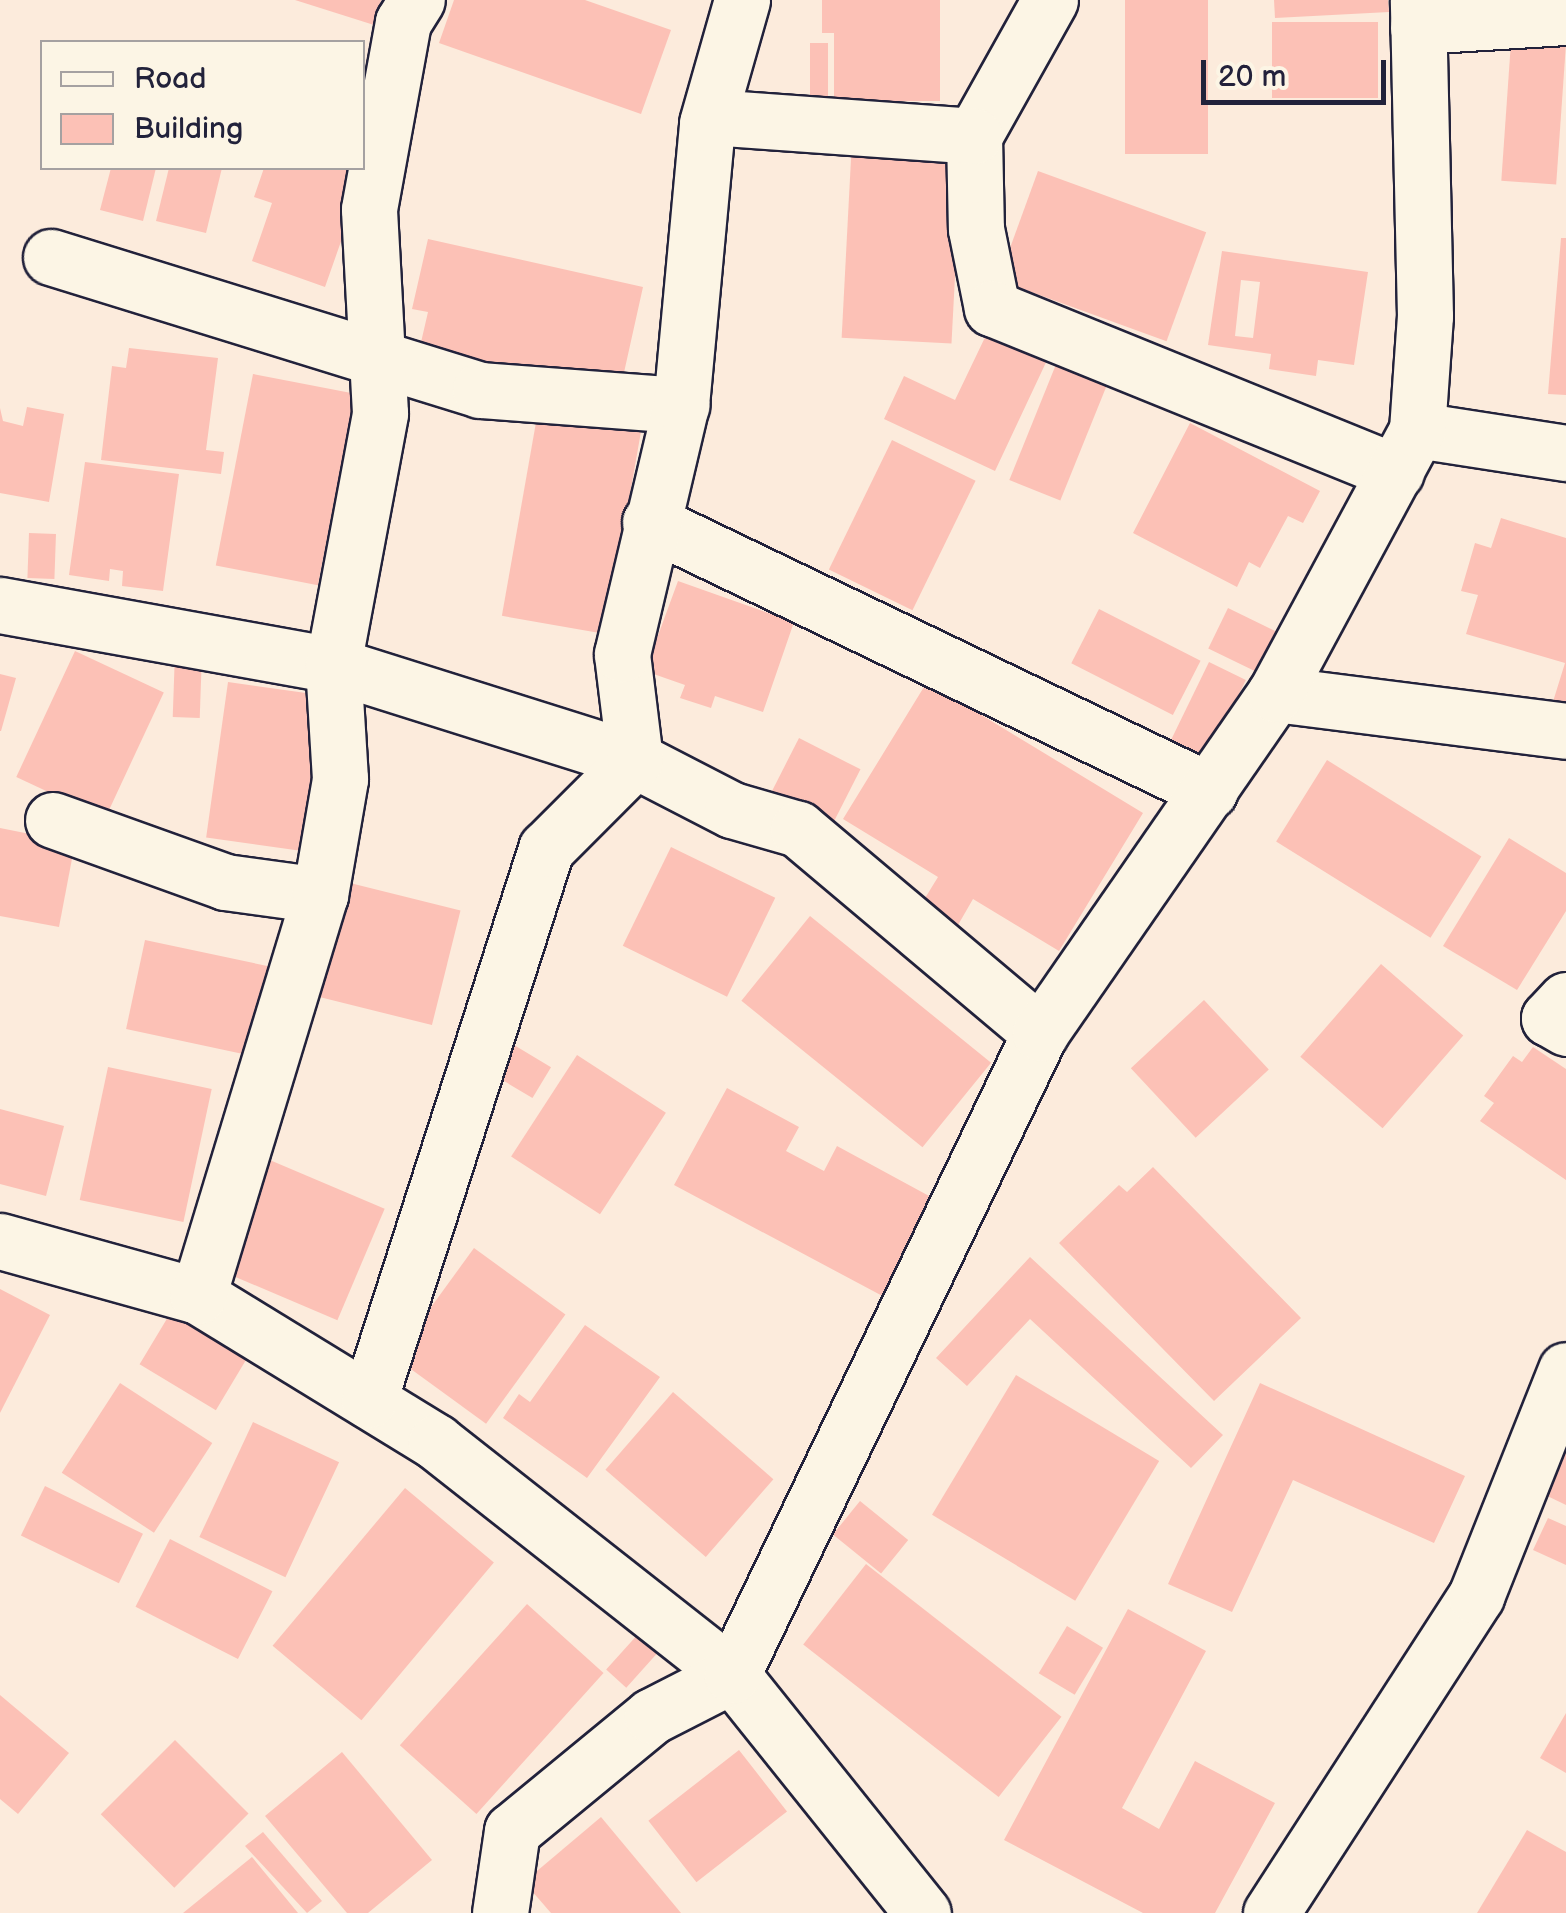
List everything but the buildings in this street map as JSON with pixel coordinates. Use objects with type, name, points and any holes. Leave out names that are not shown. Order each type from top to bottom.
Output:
[{"type":"street","points":[[198,1296],[320,894],[340,779],[333,665],[380,413],[368,209],[403,22],[417,0]]},
{"type":"street","points":[[635,760],[622,654],[650,522],[681,405],[710,116],[742,0]]},
{"type":"street","points":[[1050,0],[974,136],[976,229],[992,308],[1406,451],[1566,453]]},
{"type":"street","points":[[500,1913],[512,1831],[652,1716],[732,1674],[1040,1033],[1275,694],[1406,451],[1425,316],[1418,13],[1526,12],[1566,17]]},
{"type":"street","points":[[710,116],[974,136]]},
{"type":"street","points":[[51,257],[480,390],[681,405]]},
{"type":"street","points":[[650,522],[1210,790]]},
{"type":"street","points":[[0,605],[333,665],[635,760],[732,810],[798,829],[1040,1033]]},
{"type":"street","points":[[1275,694],[1566,730]]},
{"type":"street","points":[[368,1400],[546,849],[635,760]]},
{"type":"street","points":[[53,820],[225,882],[320,894]]},
{"type":"street","points":[[1566,1000],[1550,1018],[1566,1028]]},
{"type":"street","points":[[0,1241],[198,1296],[368,1400],[732,1674],[878,1867],[923,1913]]},
{"type":"street","points":[[1271,1913],[1476,1596],[1566,1370]]}]
